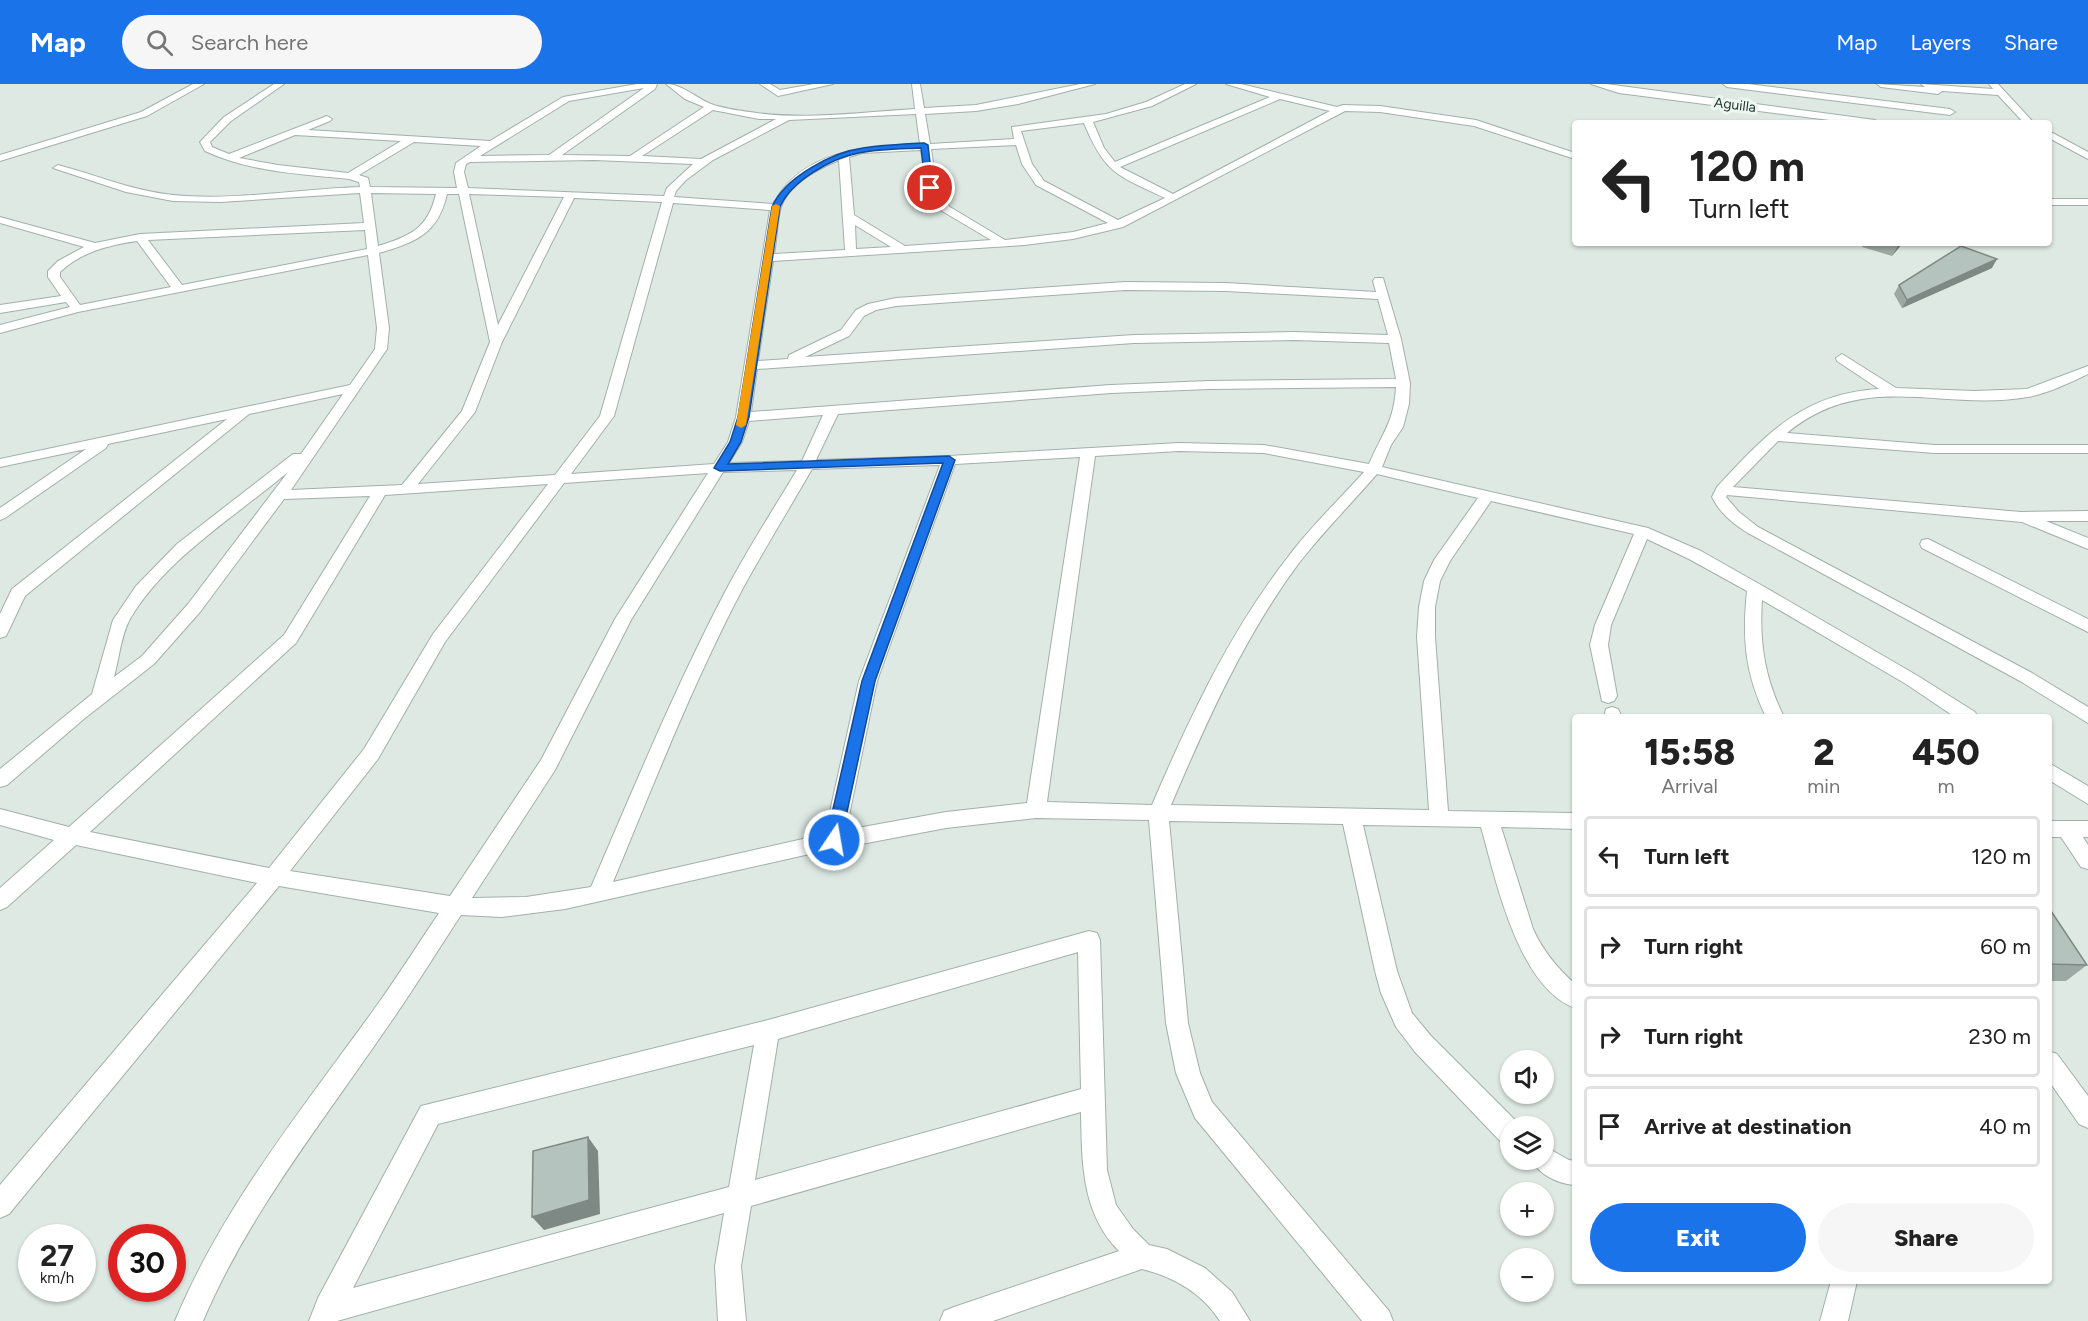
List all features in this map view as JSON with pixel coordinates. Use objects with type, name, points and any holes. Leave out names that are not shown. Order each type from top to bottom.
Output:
[{"type":"street","points":[[0,158],[144,114],[200,84]]},
{"type":"street","points":[[0,780],[148,660],[194,608],[277,499],[381,349],[383,340],[364,180],[229,158],[208,149],[205,142],[208,136],[280,84]]},
{"type":"street","points":[[496,342],[459,168],[465,159],[566,99],[654,84]]},
{"type":"street","points":[[553,156],[654,84]]},
{"type":"street","points":[[670,84],[688,97],[711,106],[737,112],[786,118],[920,112],[997,105],[1092,84]]},
{"type":"street","points":[[764,84],[778,93],[829,84]]},
{"type":"street","points":[[1119,225],[1040,183],[1027,164],[1015,129],[1088,121],[1135,110],[1192,84]]},
{"type":"street","points":[[1230,84],[1337,110],[1366,107],[1476,123],[1572,155]]},
{"type":"street","name":"Aguilla","points":[[1595,84],[1619,90],[1852,120]]},
{"type":"street","points":[[1727,84],[1950,118],[1945,90]]},
{"type":"street","points":[[1881,84],[1945,90],[1996,88],[2027,120]]},
{"type":"street","points":[[1925,84],[1945,90]]},
{"type":"street","points":[[919,86],[930,188],[937,202],[1003,243]]},
{"type":"street","points":[[1113,166],[1277,97]]},
{"type":"street","points":[[633,158],[711,106]]},
{"type":"street","points":[[768,258],[1056,239],[1090,233],[1119,225],[1337,110]]},
{"type":"street","points":[[0,1205],[274,877],[371,754],[439,638],[607,416],[667,198],[679,181],[704,162],[786,118]]},
{"type":"street","points":[[229,158],[327,119]]},
{"type":"street","points":[[1088,121],[1104,155],[1113,166],[1173,198]]},
{"type":"street","points":[[294,132],[491,144]]},
{"type":"street","points":[[2052,137],[2088,156]]},
{"type":"street","points":[[350,176],[412,139]]},
{"type":"street","points":[[189,1321],[203,1289],[245,1214],[301,1128],[379,1021],[548,765],[623,619],[735,442],[743,417],[776,207],[781,195],[824,164],[844,154],[862,150],[924,145],[1019,142]]},
{"type":"street","points":[[844,154],[851,252]]},
{"type":"street","points":[[465,159],[553,156],[704,162]]},
{"type":"street","points":[[58,168],[174,198],[222,198],[366,190],[571,194],[667,198],[776,207]]},
{"type":"street","points":[[0,328],[77,309],[373,251],[414,236],[427,226],[435,217],[442,192]]},
{"type":"street","points":[[407,488],[468,412],[496,342],[571,194]]},
{"type":"street","points":[[2052,202],[2088,202]]},
{"type":"street","points":[[849,217],[903,249]]},
{"type":"street","points":[[0,220],[95,247]]},
{"type":"street","points":[[77,309],[54,277],[54,271],[64,262],[95,247],[140,237],[370,226]]},
{"type":"street","points":[[140,237],[179,289]]},
{"type":"street","points":[[1379,281],[1395,339],[1403,383],[1402,404],[1396,427],[1384,445],[1374,469],[1294,559],[1260,608],[1194,729],[1158,813],[1177,1023],[1188,1073],[1203,1110],[1379,1321]]},
{"type":"street","points":[[784,363],[845,333],[860,313],[872,307],[896,302],[1135,286],[1226,287],[1383,296]]},
{"type":"street","points":[[0,309],[69,298]]},
{"type":"street","points":[[752,365],[1134,339],[1283,336],[1395,339]]},
{"type":"street","points":[[1842,358],[1894,393]]},
{"type":"street","points":[[2086,370],[2048,388],[2026,393],[2002,395],[1894,393],[1836,399],[1815,407],[1774,436],[1722,490],[1719,497],[1725,508],[1753,530],[2006,666],[2088,716]]},
{"type":"street","points":[[743,417],[1198,385],[1403,383]]},
{"type":"street","points":[[0,463],[353,388]]},
{"type":"street","points":[[0,632],[18,593],[246,411]]},
{"type":"street","points":[[598,894],[673,717],[705,649],[735,589],[807,465],[832,411]]},
{"type":"street","points":[[1774,436],[1935,449],[2088,449]]},
{"type":"street","points":[[0,515],[107,440]]},
{"type":"street","points":[[100,697],[121,620],[142,590],[183,548],[314,444]]},
{"type":"street","points":[[242,503],[407,488],[720,468],[1230,447],[1274,450],[1374,469],[1486,497],[1643,531],[1695,555],[1755,589],[1912,680],[1964,714]]},
{"type":"street","points":[[1036,810],[1088,453]]},
{"type":"street","points":[[834,840],[868,681],[949,460]]},
{"type":"street","points":[[1722,490],[2020,517],[2088,516]]},
{"type":"street","points":[[0,900],[290,639],[380,491]]},
{"type":"street","points":[[1439,818],[1426,637],[1427,607],[1432,581],[1442,560],[1486,497]]},
{"type":"street","points":[[2020,517],[2088,544]]},
{"type":"street","points":[[1611,709],[1599,645],[1643,531]]},
{"type":"street","points":[[1928,544],[2088,626]]},
{"type":"street","points":[[1755,589],[1751,646],[1756,676],[1774,714]]},
{"type":"street","points":[[2052,772],[2088,796]]},
{"type":"street","points":[[0,817],[71,837],[274,877],[455,907],[525,906],[598,894],[834,840],[974,814],[1036,810],[1572,820]]},
{"type":"street","points":[[1352,817],[1386,971],[1392,993],[1404,1020],[1423,1044],[1500,1122]]},
{"type":"street","points":[[1488,819],[1522,929],[1532,951],[1554,979],[1572,995]]},
{"type":"street","points":[[2058,829],[2088,829]]},
{"type":"street","points":[[2058,829],[2088,861]]},
{"type":"street","points":[[326,1314],[430,1114],[768,1030],[1089,940],[1095,1170],[1105,1211],[1124,1238],[1142,1256],[1167,1262],[1196,1277],[1223,1302],[1236,1321]]},
{"type":"street","points":[[732,1321],[728,1266],[768,1030]]},
{"type":"street","points":[[2052,1066],[2088,1116]]},
{"type":"street","points":[[326,1314],[1092,1097]]},
{"type":"street","points":[[1554,1165],[1565,1172],[1572,1173]]},
{"type":"street","points":[[954,1321],[1142,1256]]},
{"type":"street","points":[[1834,1321],[1843,1284]]},
{"type":"building","points":[[1961,246],[1997,259],[1907,300],[1899,285]]},
{"type":"building","points":[[2052,912],[2087,965],[2052,964]]},
{"type":"building","points":[[588,1137],[589,1200],[532,1217],[533,1151]]},
{"type":"slow traffic","points":[[741,425],[776,206]]},
{"type":"route","points":[[834,840],[868,681],[949,460],[720,468],[735,442],[743,417],[776,207],[781,195],[808,173],[844,154],[862,150],[924,145],[930,188]]}]
